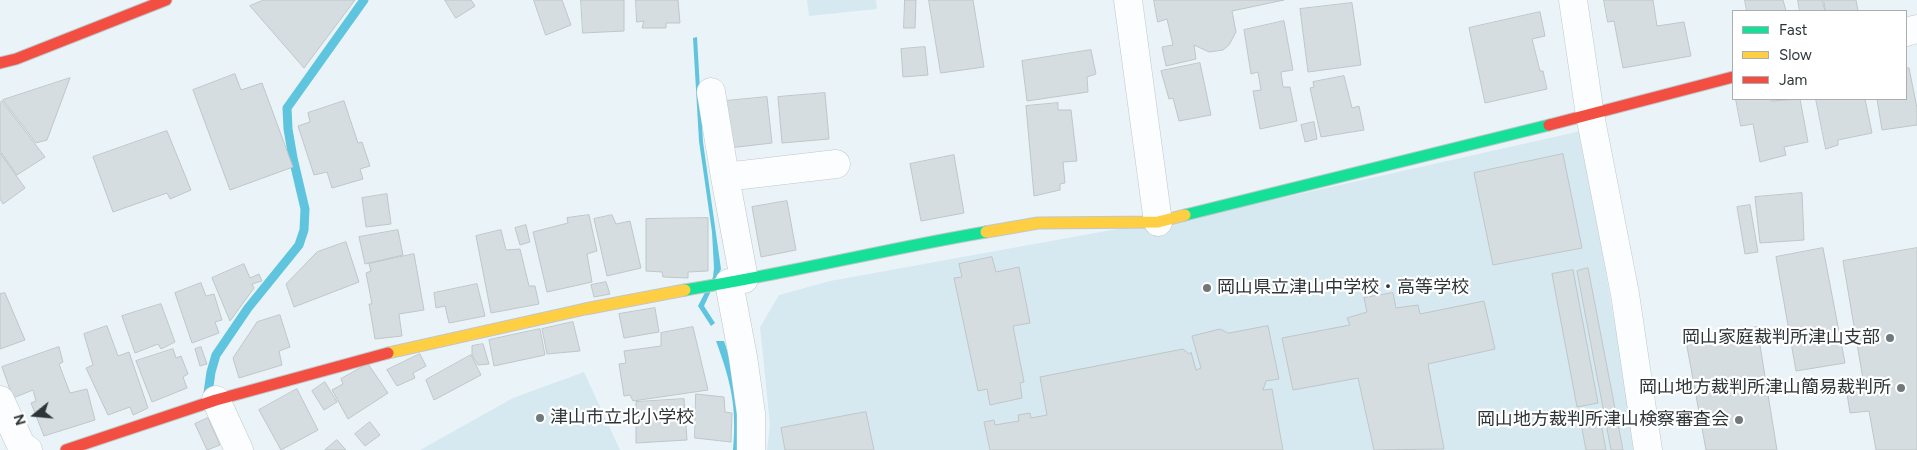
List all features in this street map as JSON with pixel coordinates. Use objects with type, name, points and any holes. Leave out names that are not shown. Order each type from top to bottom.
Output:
[{"type":"street","points":[[0,63],[16,59],[166,0]]},
{"type":"street","points":[[1128,0],[1158,222]]},
{"type":"street","points":[[1573,0],[1590,115],[1625,294],[1648,450]]},
{"type":"street","points":[[66,450],[216,400],[402,349],[585,309],[736,281],[915,244],[1038,224],[1158,222],[1590,115],[1732,77]]},
{"type":"street","points":[[711,92],[726,177],[743,357],[751,413],[751,450]]},
{"type":"street","points":[[726,177],[836,164]]},
{"type":"street","points":[[0,400],[21,445],[28,450]]},
{"type":"street","points":[[216,400],[239,450]]},
{"type":"shaded area","points":[[807,0],[876,0],[877,9],[809,16]]},
{"type":"shaded area","name":"岡山県立津山中学校・高等学校","points":[[1581,131],[1637,450],[767,450],[770,425],[760,327],[779,295],[830,281],[1255,204]]},
{"type":"shaded area","name":"津山市立北小学校","points":[[584,372],[620,450],[420,450],[513,398]]},
{"type":"water","points":[[697,37],[703,142],[721,269],[704,306],[715,323],[711,326],[698,306],[713,277],[714,268],[712,232],[699,141],[693,38]]},
{"type":"water","points":[[716,341],[724,341],[734,371],[737,392],[739,450],[733,450],[734,421],[732,395],[726,369]]},
{"type":"building","points":[[264,0],[355,0],[304,68],[250,6]]},
{"type":"building","points":[[445,0],[471,0],[475,6],[456,18]]},
{"type":"building","points":[[534,0],[562,0],[571,25],[546,35]]},
{"type":"building","points":[[581,0],[624,0],[624,31],[583,33]]},
{"type":"building","points":[[636,0],[678,0],[680,23],[666,23],[666,28],[642,28],[644,21],[637,22]]},
{"type":"building","points":[[905,0],[916,0],[915,28],[904,28]]},
{"type":"building","points":[[929,0],[973,0],[984,67],[941,73]]},
{"type":"building","points":[[1154,0],[1284,0],[1232,11],[1236,32],[1229,45],[1223,50],[1209,52],[1194,45],[1196,59],[1166,66],[1162,47],[1173,45],[1167,19],[1158,22]]},
{"type":"building","points":[[1604,0],[1653,0],[1657,26],[1684,22],[1691,56],[1623,68],[1614,21],[1608,22]]},
{"type":"building","points":[[1745,0],[1783,0],[1786,10],[1747,10]]},
{"type":"building","points":[[1798,0],[1822,0],[1825,10],[1800,10]]},
{"type":"building","points":[[1824,0],[1856,0],[1858,10],[1826,10]]},
{"type":"building","points":[[1352,3],[1361,65],[1308,72],[1300,9]]},
{"type":"building","points":[[1540,12],[1545,36],[1532,39],[1540,71],[1543,71],[1547,89],[1485,103],[1469,28]]},
{"type":"building","points":[[1284,21],[1293,70],[1281,72],[1283,87],[1290,87],[1297,121],[1260,129],[1253,91],[1261,90],[1258,72],[1251,74],[1244,30]]},
{"type":"building","points":[[925,47],[928,75],[903,77],[901,49]]},
{"type":"building","points":[[1091,50],[1096,74],[1087,77],[1088,92],[1027,101],[1022,61]]},
{"type":"building","points":[[1200,63],[1211,115],[1179,121],[1173,98],[1169,99],[1161,71]]},
{"type":"building","points":[[1909,68],[1917,108],[1917,125],[1882,130],[1877,100],[1907,100],[1907,69]]},
{"type":"building","points":[[235,74],[241,90],[262,83],[293,167],[230,190],[193,90]]},
{"type":"building","points":[[1344,76],[1352,108],[1359,106],[1364,130],[1321,137],[1310,88],[1314,87],[1313,82]]},
{"type":"building","points":[[70,78],[47,140],[36,143],[3,100]]},
{"type":"building","points":[[825,93],[829,139],[782,143],[778,97]]},
{"type":"building","points":[[767,97],[772,143],[729,148],[725,101]]},
{"type":"building","points":[[1736,100],[1800,100],[1808,142],[1784,147],[1786,155],[1760,162],[1753,124],[1741,126]]},
{"type":"building","points":[[1816,100],[1865,100],[1872,133],[1838,140],[1838,145],[1826,149]]},
{"type":"building","points":[[2,101],[45,157],[17,175],[0,151],[0,103]]},
{"type":"building","points":[[344,101],[358,143],[362,142],[370,166],[360,169],[363,179],[332,188],[327,172],[314,175],[298,126],[310,122],[308,113]]},
{"type":"building","points":[[1058,103],[1058,110],[1071,110],[1077,161],[1063,162],[1065,183],[1060,184],[1060,190],[1034,196],[1026,106]]},
{"type":"building","points":[[1314,122],[1317,139],[1305,142],[1301,125]]},
{"type":"building","points":[[167,131],[191,190],[170,199],[167,193],[113,212],[93,157]]},
{"type":"building","points":[[0,153],[25,188],[3,204],[0,199]]},
{"type":"building","points":[[1563,154],[1582,248],[1493,265],[1474,173]]},
{"type":"building","points":[[954,155],[964,213],[921,221],[910,164]]},
{"type":"building","points":[[1802,193],[1804,240],[1760,243],[1755,197]]},
{"type":"building","points":[[387,194],[391,224],[366,227],[362,198]]},
{"type":"building","points":[[787,201],[796,250],[761,257],[752,207]]},
{"type":"building","points":[[1750,205],[1758,252],[1745,254],[1737,207]]},
{"type":"building","points":[[589,215],[597,251],[587,254],[592,282],[547,292],[533,232],[568,223],[567,218]]},
{"type":"building","points":[[612,215],[616,224],[630,221],[641,268],[607,276],[594,219]]},
{"type":"building","points":[[708,218],[708,271],[688,272],[688,278],[663,277],[662,272],[646,271],[646,219]]},
{"type":"building","points":[[526,225],[530,242],[520,245],[515,228]]},
{"type":"building","points":[[398,230],[403,255],[365,264],[359,237]]},
{"type":"building","points":[[501,230],[506,250],[520,249],[529,286],[535,286],[539,304],[491,313],[476,236]]},
{"type":"building","points":[[346,242],[359,282],[294,307],[286,284],[317,252]]},
{"type":"building","points":[[1823,248],[1845,363],[1796,371],[1776,257]]},
{"type":"building","points":[[1917,248],[1917,450],[1876,450],[1869,411],[1850,413],[1846,387],[1864,385],[1843,261]]},
{"type":"building","points":[[414,254],[424,310],[399,314],[402,336],[375,339],[369,304],[372,304],[366,273],[371,271],[369,264]]},
{"type":"building","points":[[992,257],[996,272],[1019,267],[1030,323],[1013,326],[1024,382],[1020,383],[1022,398],[990,405],[987,389],[978,391],[954,278],[962,277],[959,264]]},
{"type":"building","points":[[244,264],[250,278],[259,274],[262,281],[252,284],[254,288],[230,321],[212,278]]},
{"type":"building","points":[[1588,268],[1623,450],[1611,450],[1577,271]]},
{"type":"building","points":[[1573,270],[1598,403],[1577,407],[1552,274]]},
{"type":"building","points":[[606,282],[610,294],[594,297],[591,285]]},
{"type":"building","points":[[201,283],[206,296],[214,294],[222,320],[215,322],[219,333],[192,343],[175,293]]},
{"type":"building","points":[[477,284],[485,316],[449,323],[445,306],[436,308],[434,293]]},
{"type":"building","points":[[5,293],[25,340],[0,349],[0,294]]},
{"type":"building","points":[[1393,293],[1396,308],[1418,305],[1420,314],[1484,301],[1495,349],[1428,364],[1444,449],[1374,450],[1358,378],[1293,390],[1282,338],[1350,325],[1347,318],[1367,312],[1364,298]]},
{"type":"building","points":[[161,304],[175,342],[161,349],[158,344],[135,353],[122,316]]},
{"type":"building","points":[[655,308],[659,332],[624,338],[619,314]]},
{"type":"building","points":[[280,315],[290,347],[279,351],[282,365],[239,378],[233,358],[257,322]]},
{"type":"building","points":[[573,322],[580,351],[547,354],[542,329]]},
{"type":"building","points":[[107,326],[118,356],[129,352],[148,408],[133,415],[130,407],[108,415],[86,368],[93,365],[84,334]]},
{"type":"building","points":[[1268,326],[1279,379],[1266,381],[1263,390],[1272,389],[1283,450],[990,450],[984,422],[994,420],[995,425],[1019,421],[1018,415],[1030,413],[1031,418],[1047,415],[1040,377],[1183,349],[1189,354],[1191,352],[1196,370],[1201,368],[1192,336],[1220,329],[1228,333]]},
{"type":"building","points":[[693,327],[708,390],[633,401],[630,395],[624,396],[619,364],[626,363],[624,351],[661,346],[661,333]]},
{"type":"building","points":[[1757,327],[1777,450],[1706,450],[1686,341]]},
{"type":"building","points":[[540,329],[545,355],[494,366],[489,340]]},
{"type":"building","points":[[483,344],[489,364],[478,365],[472,355],[472,346]]},
{"type":"building","points":[[59,347],[63,362],[59,364],[70,393],[87,389],[95,420],[44,436],[31,403],[36,401],[33,390],[13,398],[2,367]]},
{"type":"building","points":[[201,347],[207,364],[200,366],[195,349]]},
{"type":"building","points":[[173,349],[176,358],[181,356],[188,374],[183,377],[187,388],[152,402],[136,361]]},
{"type":"building","points":[[420,354],[426,366],[413,373],[415,378],[397,386],[387,370]]},
{"type":"building","points":[[471,355],[481,375],[434,400],[426,380]]},
{"type":"building","points":[[368,364],[388,393],[348,419],[332,390],[343,384],[341,379]]},
{"type":"building","points":[[325,382],[337,402],[324,410],[312,391]]},
{"type":"building","points":[[297,389],[318,430],[281,450],[259,410]]},
{"type":"building","points":[[696,394],[724,397],[725,412],[732,413],[731,442],[695,438]]},
{"type":"building","points":[[684,399],[687,440],[636,443],[636,402]]},
{"type":"building","points":[[866,412],[874,450],[785,450],[781,428]]},
{"type":"building","points":[[1599,413],[1606,450],[1586,450],[1580,418]]},
{"type":"building","points":[[208,418],[220,445],[207,450],[195,424]]},
{"type":"building","points":[[370,422],[380,435],[365,446],[355,434]]},
{"type":"building","points":[[337,440],[346,450],[325,450]]},
{"type":"waterway","points":[[208,393],[216,355],[248,308],[299,245],[304,230],[305,209],[293,158],[288,129],[287,108],[364,0]]},
{"type":"traffic: fast","points":[[1185,215],[1549,125]]},
{"type":"traffic: fast","points":[[685,290],[761,277],[986,232]]},
{"type":"traffic: slow","points":[[986,232],[1038,223],[1158,222],[1185,215]]},
{"type":"traffic: slow","points":[[388,353],[585,309],[685,290]]},
{"type":"traffic: jam","points":[[0,63],[16,59],[166,0]]},
{"type":"traffic: jam","points":[[1549,125],[1732,77]]},
{"type":"traffic: jam","points":[[66,450],[216,400],[388,353]]},
{"type":"place","name":"岡山県立津山中学校・高等学校","points":[[1207,288]]},
{"type":"place","name":"岡山家庭裁判所津山支部","points":[[1890,338]]},
{"type":"place","name":"岡山地方裁判所津山簡易裁判所","points":[[1901,388]]},
{"type":"place","name":"津山市立北小学校","points":[[540,418]]},
{"type":"place","name":"岡山地方裁判所津山検察審査会","points":[[1739,420]]}]
